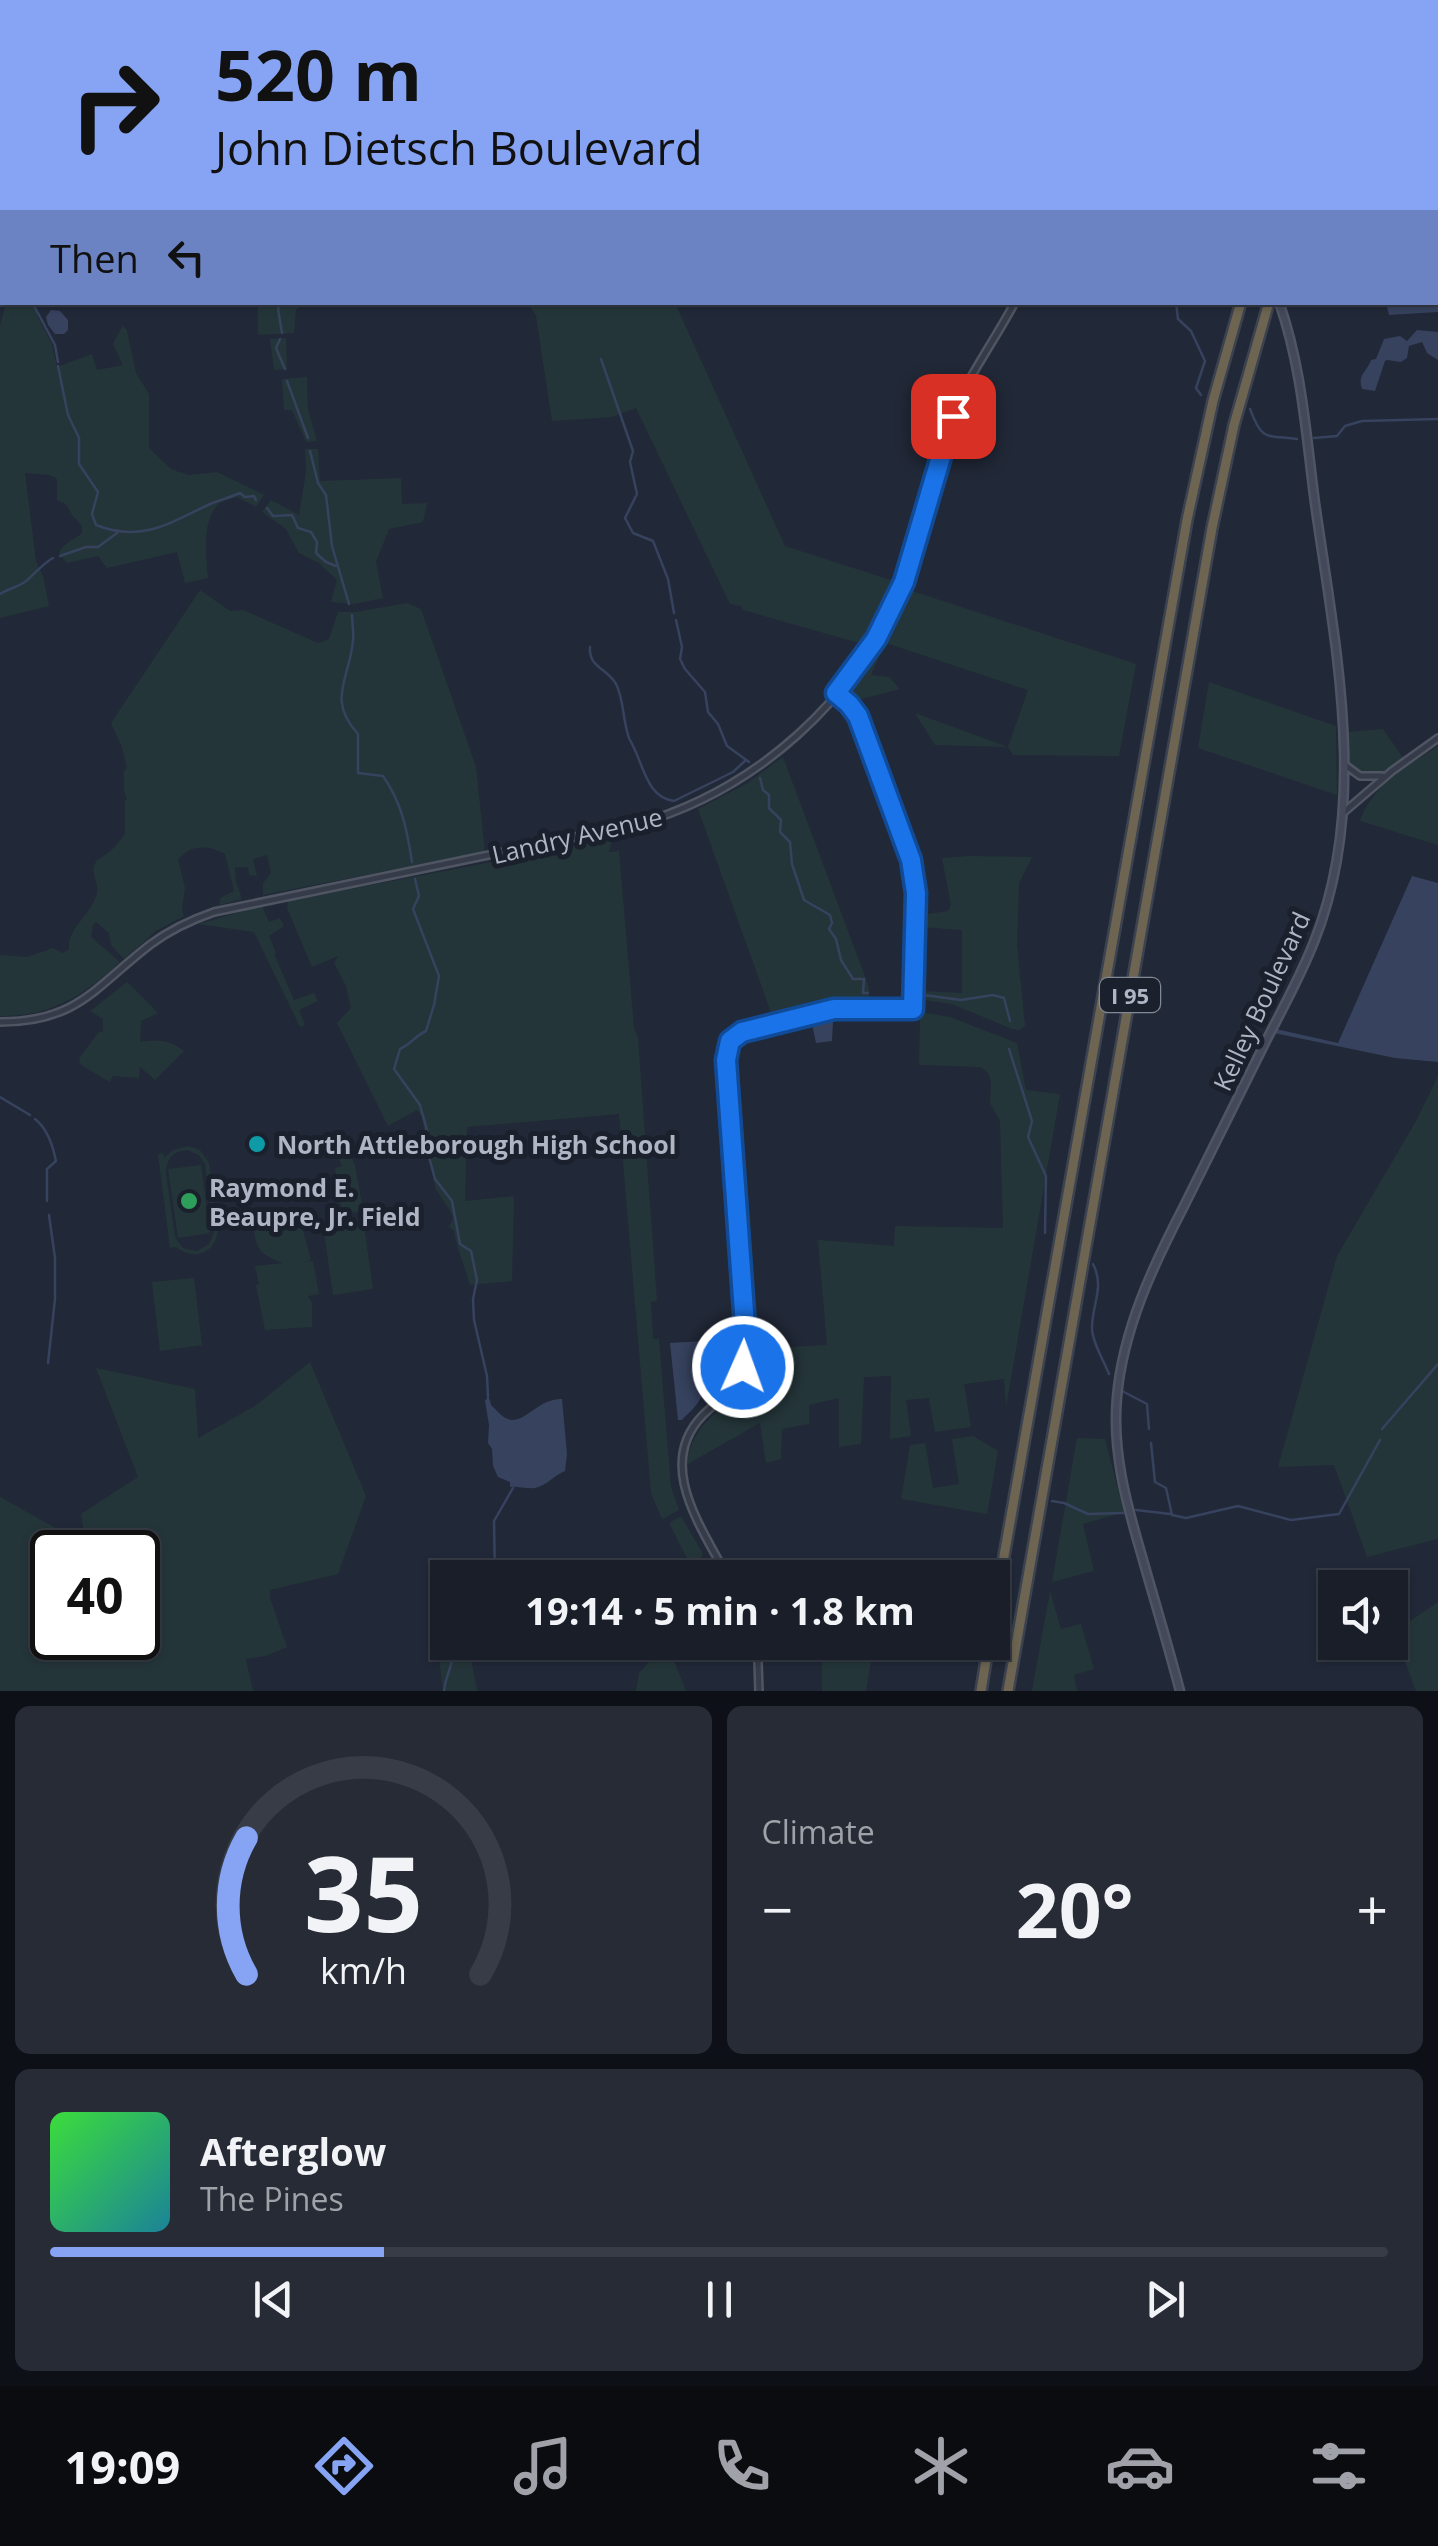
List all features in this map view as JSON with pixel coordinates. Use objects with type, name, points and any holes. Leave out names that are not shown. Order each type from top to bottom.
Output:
[{"type":"highway","name":"I 95","points":[[1003,1560],[1186,520],[1209,416],[1240,305]]},
{"type":"highway","name":"I 95","points":[[1008,1691],[1218,499],[1267,305]]},
{"type":"highway","points":[[981,1691],[986,1660]]},
{"type":"main road","name":"Kelley Boulevard","points":[[1180,1691],[1119,1463],[1116,1402],[1122,1364],[1135,1316],[1158,1258],[1314,944],[1334,881],[1344,812],[1340,697],[1304,411],[1295,352],[1281,306]]},
{"type":"street","name":"Landry Avenue","points":[[0,1022],[32,1020],[70,1008],[98,990],[155,941],[214,912],[606,832],[670,814],[721,790],[763,764],[808,725],[876,639],[904,582],[953,416],[1013,305]]},
{"type":"street","points":[[719,1560],[691,1506],[681,1471],[690,1433],[730,1391],[746,1353],[728,1046],[742,1032],[820,1012],[847,1008],[913,1009],[916,893],[911,860],[858,716],[836,693]]},
{"type":"street","points":[[1344,812],[1438,738]]},
{"type":"street","points":[[1345,764],[1360,776],[1387,775]]},
{"type":"street","points":[[757,1660],[759,1691]]},
{"type":"shaded area","points":[[5,305],[35,305],[57,367],[92,354],[97,370],[123,365],[113,344],[123,325],[136,373],[149,394],[149,448],[171,469],[188,475],[217,472],[264,495],[256,507],[237,497],[220,503],[214,510],[206,538],[208,578],[185,583],[177,552],[107,568],[98,556],[67,563],[59,553],[82,533],[82,526],[66,504],[57,500],[57,479],[25,473],[36,561],[49,606],[0,618],[0,326]]},
{"type":"shaded area","points":[[258,305],[302,305],[296,310],[294,333],[258,335]]},
{"type":"shaded area","points":[[529,305],[676,305],[785,546],[897,582],[866,645],[730,604],[636,408],[612,417],[552,421],[536,316]]},
{"type":"shaded area","points":[[286,338],[287,369],[274,370],[270,339]]},
{"type":"shaded area","points":[[307,377],[308,409],[317,441],[306,442],[292,410],[284,410],[282,379]]},
{"type":"shaded area","points":[[305,449],[318,449],[320,481],[401,478],[402,504],[427,503],[423,522],[389,529],[376,562],[383,598],[354,604],[331,602],[337,580],[319,563],[299,553],[286,529],[262,512],[271,500],[299,515],[306,472]]},
{"type":"shaded area","points":[[906,589],[1136,664],[1119,756],[1013,755],[1008,747],[1028,690],[886,643],[882,651],[876,648]]},
{"type":"shaded area","points":[[200,590],[230,611],[243,610],[318,643],[329,639],[338,612],[407,603],[421,609],[476,767],[485,852],[263,895],[263,883],[271,873],[267,855],[253,859],[257,876],[249,875],[248,867],[235,867],[242,899],[220,905],[220,898],[234,891],[225,854],[213,849],[194,849],[178,860],[185,888],[184,916],[156,931],[124,959],[111,945],[109,933],[96,922],[91,937],[120,962],[66,1002],[35,1013],[0,1016],[0,955],[27,957],[53,948],[63,953],[69,949],[72,934],[94,901],[94,865],[125,834],[127,768],[111,723]]},
{"type":"shaded area","points":[[873,652],[880,655],[871,675],[889,677],[900,689],[854,701],[853,682]]},
{"type":"shaded area","points":[[1209,682],[1336,726],[1337,795],[1198,748]]},
{"type":"shaded area","points":[[915,713],[1008,747],[935,745]]},
{"type":"shaded area","points":[[1383,729],[1404,759],[1378,773],[1356,772],[1348,759],[1347,732]]},
{"type":"shaded area","points":[[1438,746],[1438,845],[1360,821],[1382,787]]},
{"type":"shaded area","points":[[783,757],[869,987],[869,1002],[831,1003],[773,1018],[698,809],[746,784]]},
{"type":"shaded area","points":[[612,839],[609,852],[619,851],[638,1038],[657,1301],[651,1302],[653,1339],[659,1339],[671,1487],[679,1510],[662,1519],[651,1493],[619,1114],[467,1127],[465,1201],[514,1196],[512,1281],[470,1285],[454,1231],[449,1227],[453,1218],[435,1188],[429,1157],[421,1149],[420,1144],[426,1143],[422,1117],[417,1110],[388,1126],[337,1023],[351,1008],[346,986],[334,963],[338,956],[312,967],[287,908],[288,901]]},
{"type":"shaded area","points":[[1032,857],[1019,883],[1017,945],[1025,1026],[1019,1030],[952,1004],[924,1000],[924,991],[962,993],[962,930],[921,927],[921,915],[948,911],[951,905],[942,858]]},
{"type":"shaded area","points":[[262,906],[269,922],[280,918],[284,926],[269,936],[294,1000],[314,993],[318,1001],[299,1010],[305,1025],[300,1027],[254,932],[198,924]]},
{"type":"shaded area","points":[[127,982],[158,1013],[141,1021],[140,1042],[163,1041],[184,1051],[155,1080],[140,1067],[139,1078],[113,1076],[110,1082],[81,1065],[79,1058],[103,1032],[103,1019],[90,1011]]},
{"type":"shaded area","points":[[926,1013],[950,1017],[1017,1043],[1026,1090],[1060,1094],[1006,1407],[1004,1379],[964,1384],[971,1427],[935,1432],[929,1398],[906,1400],[911,1436],[890,1439],[891,1376],[864,1377],[861,1444],[839,1447],[839,1398],[809,1405],[809,1424],[782,1429],[781,1459],[766,1463],[760,1423],[686,1465],[699,1432],[740,1385],[752,1349],[827,1345],[818,1240],[894,1246],[895,1226],[1003,1228],[1000,1121],[990,1103],[991,1081],[981,1067],[919,1065],[920,1017]]},
{"type":"shaded area","points":[[1438,1076],[1438,1539],[1367,1557],[1334,1465],[1278,1467],[1337,1256]]},
{"type":"shaded area","points":[[344,1141],[355,1165],[363,1211],[342,1214],[335,1168],[342,1166],[333,1146]]},
{"type":"shaded area","points":[[188,1146],[200,1150],[209,1163],[218,1228],[210,1249],[198,1254],[170,1248],[158,1154],[163,1153],[164,1158],[173,1150]],"holes":[[[187,1150],[199,1155],[205,1164],[214,1232],[209,1244],[197,1251],[183,1248],[175,1237],[166,1173],[174,1154]]]},
{"type":"shaded area","name":"Raymond E. Beaupre, Jr. Field","points":[[201,1165],[210,1233],[178,1238],[168,1169]]},
{"type":"shaded area","points":[[363,1219],[373,1289],[333,1295],[323,1225]]},
{"type":"shaded area","points":[[301,1223],[311,1260],[303,1262],[313,1261],[319,1294],[308,1296],[312,1303],[312,1327],[265,1330],[255,1266],[283,1263],[262,1252],[254,1229]]},
{"type":"shaded area","points":[[194,1278],[202,1345],[160,1351],[152,1282]]},
{"type":"shaded area","points":[[310,1362],[366,1496],[338,1574],[270,1590],[287,1647],[246,1659],[253,1691],[0,1691],[0,1497],[59,1530],[30,1530],[30,1660],[160,1660],[160,1530],[84,1530],[81,1514],[138,1477],[96,1368],[195,1389],[198,1438],[255,1406]]},
{"type":"shaded area","points":[[973,1436],[998,1451],[987,1514],[901,1499],[910,1445],[925,1443],[933,1488],[959,1484],[952,1439]]},
{"type":"shaded area","points":[[1077,1438],[1105,1439],[1124,1512],[1083,1524],[1094,1571],[1052,1582]]},
{"type":"shaded area","points":[[681,1516],[703,1554],[700,1560],[688,1560],[669,1523]]},
{"type":"shaded area","points":[[1050,1591],[1061,1629],[1081,1624],[1094,1669],[1074,1675],[1077,1691],[1032,1691]]},
{"type":"shaded area","points":[[1438,1602],[1438,1691],[1416,1691],[1404,1660],[1408,1660],[1408,1622]]},
{"type":"shaded area","points":[[439,1660],[471,1660],[477,1691],[443,1691]]},
{"type":"shaded area","points":[[651,1660],[674,1660],[686,1691],[636,1691],[639,1673]]},
{"type":"shaded area","points":[[822,1660],[871,1661],[866,1691],[822,1691]]},
{"type":"water","points":[[1386,305],[1438,305],[1438,312],[1389,315]]},
{"type":"water","points":[[51,310],[60,311],[68,320],[64,334],[55,334],[48,325],[46,317]]},
{"type":"water","points":[[1417,330],[1438,332],[1438,360],[1427,353],[1422,342],[1409,346],[1407,358],[1401,362],[1385,361],[1375,391],[1362,389],[1362,376],[1371,360],[1376,359],[1384,339],[1400,336],[1407,341]]},
{"type":"water","points":[[1412,876],[1438,883],[1438,1062],[1395,1058],[1274,1033],[1276,1029],[1338,1043]]},
{"type":"water","points":[[833,1021],[832,1041],[816,1043],[812,1024]]},
{"type":"water","points":[[703,1341],[702,1395],[693,1409],[678,1420],[670,1343]]},
{"type":"water","points":[[487,1398],[498,1412],[513,1420],[552,1400],[562,1399],[565,1471],[535,1488],[510,1487],[510,1482],[498,1477],[488,1443]]},
{"type":"waterway","points":[[34,305],[55,345],[58,362]]},
{"type":"waterway","points":[[280,305],[282,333]]},
{"type":"waterway","points":[[1176,305],[1178,319],[1191,331],[1205,361],[1196,388],[1201,395]]},
{"type":"waterway","points":[[280,339],[276,348],[285,369]]},
{"type":"waterway","points":[[601,359],[633,451],[630,462],[637,494],[625,518],[633,533],[653,541],[668,579],[674,613]]},
{"type":"waterway","points":[[58,366],[68,415],[79,438],[79,464],[98,492],[92,514],[96,525],[141,531],[168,524],[240,493],[256,500]]},
{"type":"waterway","points":[[287,381],[308,438]]},
{"type":"waterway","points":[[1250,409],[1262,432],[1297,439]]},
{"type":"waterway","points":[[1314,438],[1337,436],[1345,426],[1362,421],[1438,419]]},
{"type":"waterway","points":[[310,451],[318,483],[326,495],[332,546],[349,604]]},
{"type":"waterway","points":[[267,508],[273,516],[292,515],[298,528],[311,532],[317,542],[316,553],[336,566]]},
{"type":"waterway","points":[[60,556],[98,547],[117,533]]},
{"type":"waterway","points":[[0,594],[25,582],[53,558]]},
{"type":"waterway","points":[[352,615],[353,640],[342,699],[348,722],[358,734],[358,773],[383,776],[403,817],[412,862]]},
{"type":"waterway","points":[[676,620],[682,647],[680,659],[685,669],[705,692],[708,712],[727,746],[749,762]]},
{"type":"waterway","points":[[590,647],[595,664],[616,684],[629,738],[658,794],[674,801],[733,772],[746,760]]},
{"type":"waterway","points":[[760,778],[769,795],[769,808],[781,820],[780,832],[790,842],[792,864],[804,900],[830,915],[829,929],[841,960],[853,979],[864,979],[863,993],[868,993]]},
{"type":"waterway","points":[[415,879],[419,896],[413,909],[439,976],[426,1031],[400,1049],[394,1069],[420,1105],[435,1179],[452,1201],[460,1244],[471,1251],[477,1280],[474,1320],[488,1397]]},
{"type":"waterway","points":[[924,995],[961,1000],[993,995],[1004,998],[1010,1021]]},
{"type":"waterway","points":[[1009,1049],[1032,1121],[1028,1137],[1046,1176],[1045,1233]]},
{"type":"waterway","points":[[0,1097],[30,1115]]},
{"type":"waterway","points":[[35,1119],[47,1133],[56,1161],[47,1169],[47,1201]]},
{"type":"waterway","points":[[48,1363],[55,1299],[49,1215]]},
{"type":"waterway","points":[[1093,1264],[1098,1288],[1093,1333],[1109,1374]]},
{"type":"waterway","points":[[1382,1429],[1438,1364]]},
{"type":"waterway","points":[[1122,1391],[1147,1404],[1149,1429]]},
{"type":"waterway","points":[[1151,1443],[1155,1482],[1166,1488],[1172,1515],[1186,1518],[1238,1506],[1291,1520],[1339,1514],[1380,1440]]},
{"type":"waterway","points":[[495,1560],[494,1521],[513,1488]]},
{"type":"waterway","points":[[1052,1501],[1088,1514],[1123,1513]]},
{"type":"waterway","points":[[1136,1510],[1170,1514]]},
{"type":"waterway","points":[[444,1691],[452,1660]]},
{"type":"place","name":"North Attleborough High School","points":[[257,1144]]},
{"type":"place","name":"Raymond E. Beaupre, Jr. Field","points":[[189,1201]]},
{"type":"route","points":[[743,1367],[746,1340],[726,1060],[730,1041],[742,1032],[834,1009],[913,1009],[916,893],[911,860],[858,716],[836,693],[876,639],[904,582],[953,416]]}]
